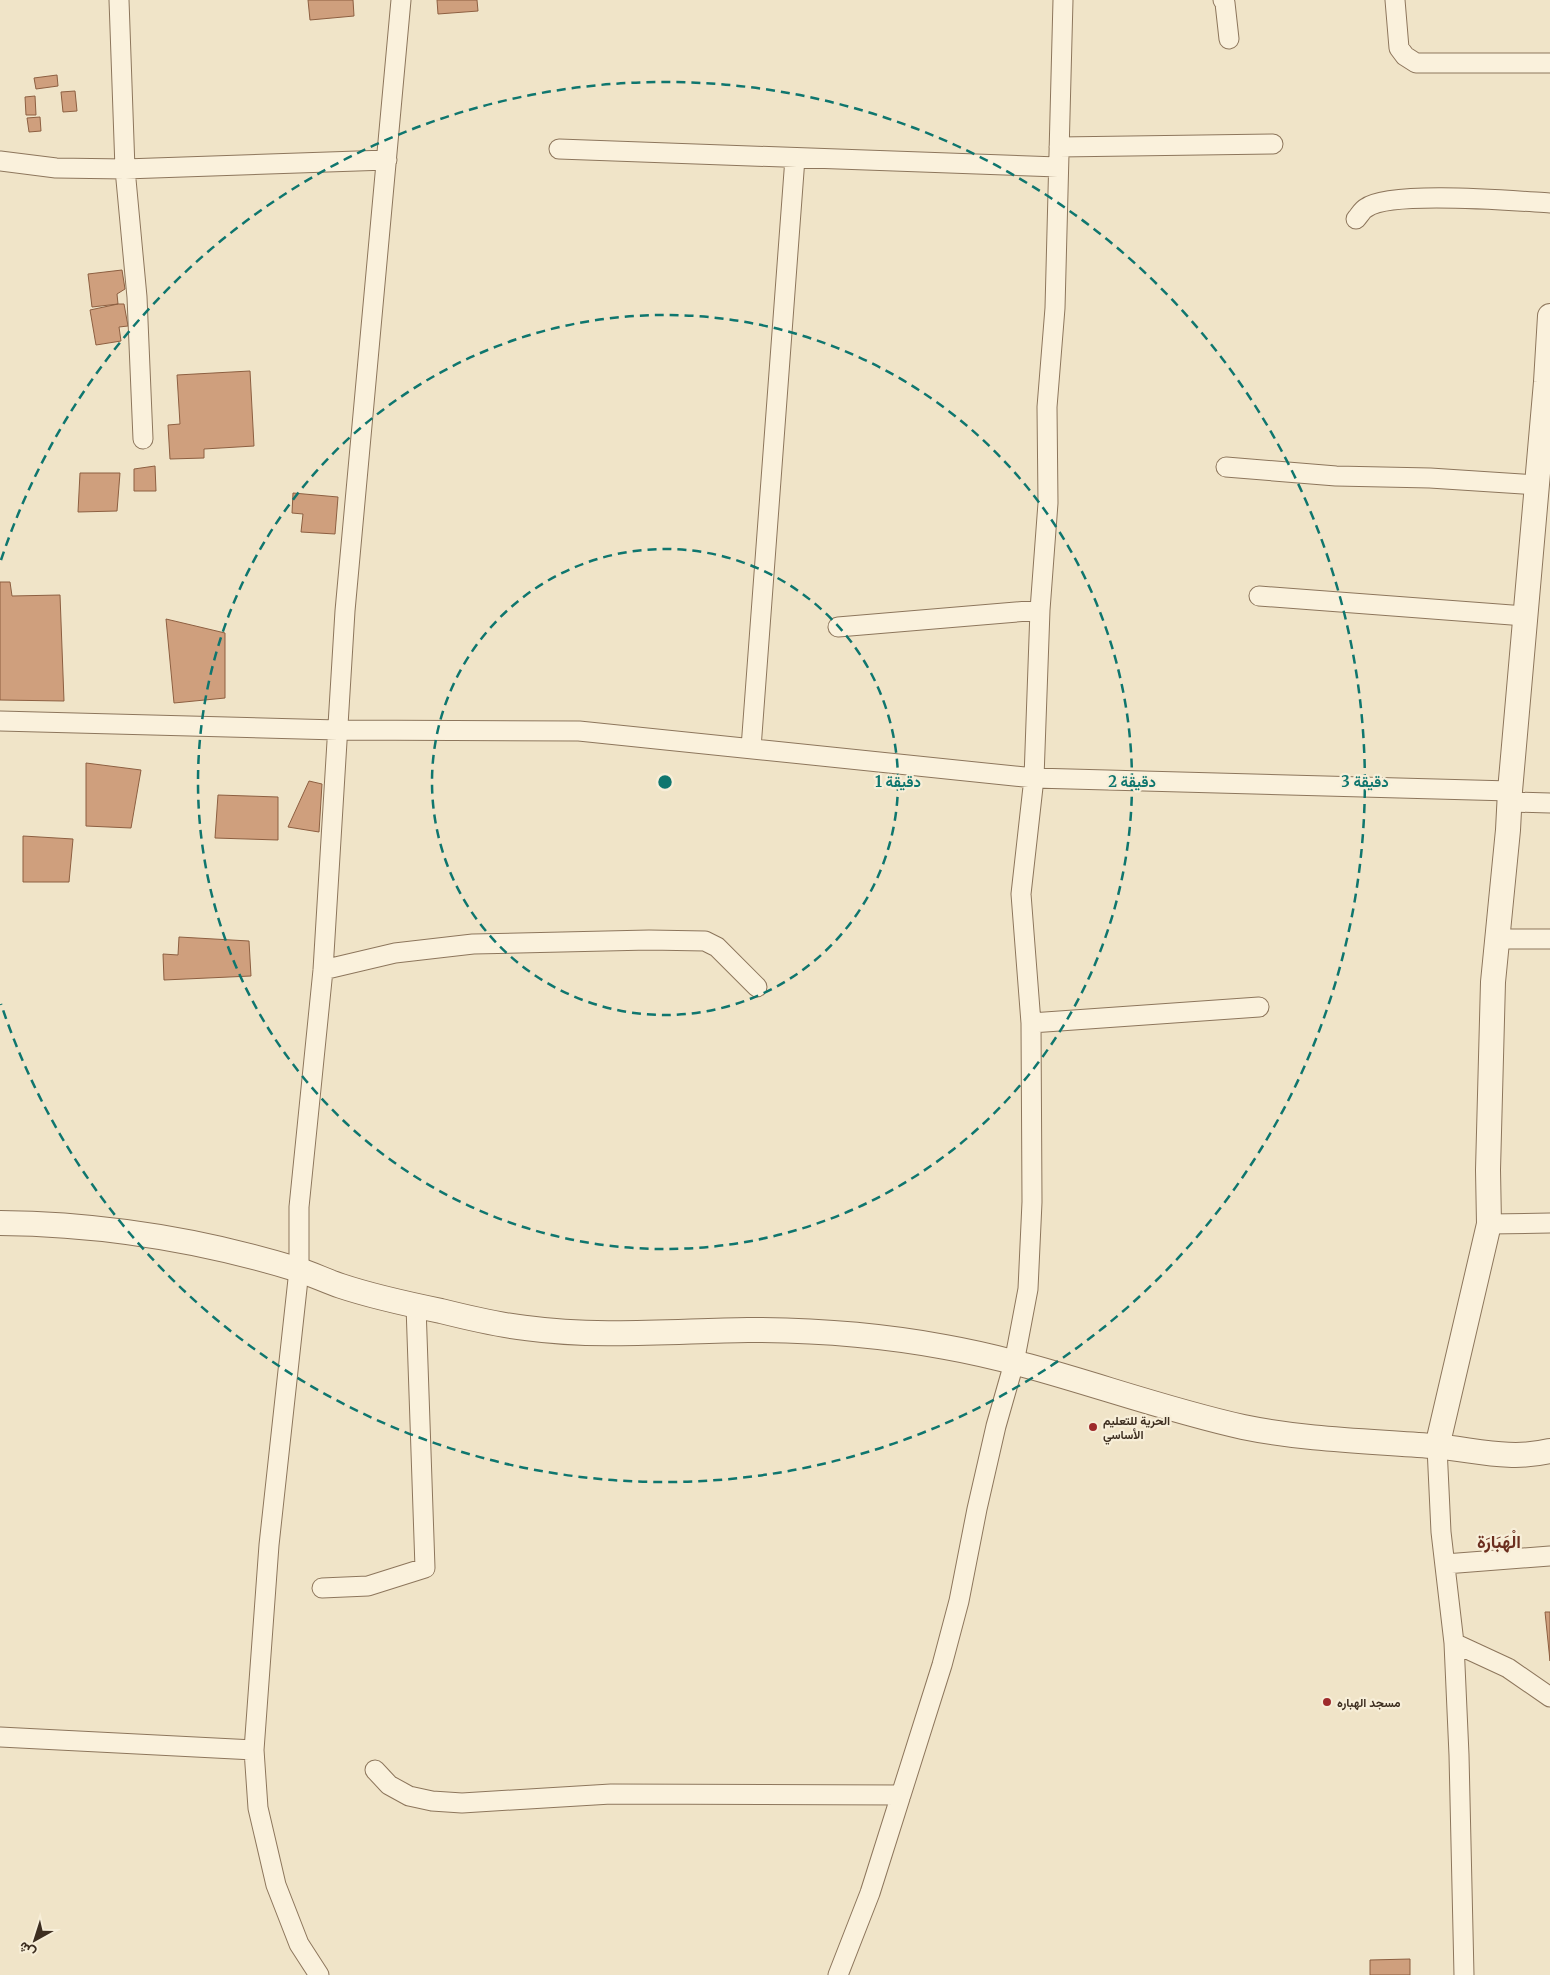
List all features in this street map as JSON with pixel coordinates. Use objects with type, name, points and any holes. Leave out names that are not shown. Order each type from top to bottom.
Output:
[{"type":"street","points":[[120,0],[125,169],[138,298],[143,439]]},
{"type":"street","points":[[319,1975],[299,1944],[276,1885],[258,1808],[254,1750],[269,1546],[299,1270],[299,1207],[323,970],[345,611],[401,0]]},
{"type":"street","points":[[838,1975],[870,1893],[920,1740],[950,1637],[981,1490],[1014,1363],[1028,1280],[1032,1202],[1031,1024],[1021,894],[1034,778],[1040,610],[1048,503],[1047,407],[1055,308],[1063,0]]},
{"type":"street","points":[[1223,0],[1225,3],[1229,39]]},
{"type":"street","points":[[1395,0],[1398,48],[1405,56],[1416,62],[1550,63]]},
{"type":"street","points":[[1059,147],[1273,144]]},
{"type":"street","points":[[559,149],[1058,168]]},
{"type":"street","points":[[751,748],[795,158]]},
{"type":"street","points":[[0,161],[56,168],[125,169],[386,160]]},
{"type":"street","points":[[1356,220],[1366,207],[1387,200],[1446,197],[1550,203]]},
{"type":"street","points":[[1464,1975],[1459,1755],[1454,1643],[1440,1532],[1437,1446],[1489,1224],[1488,1170],[1492,1012],[1525,616],[1548,382],[1550,316]]},
{"type":"street","points":[[1226,466],[1336,476],[1430,478],[1537,485]]},
{"type":"street","points":[[1259,596],[1525,616]]},
{"type":"street","points":[[838,626],[1040,610]]},
{"type":"street","points":[[0,721],[338,730],[579,731],[1034,778],[1510,797],[1550,803]]},
{"type":"street","points":[[1498,939],[1550,938]]},
{"type":"street","points":[[323,970],[395,953],[473,944],[649,940],[705,941],[717,947],[757,987]]},
{"type":"street","points":[[1031,1024],[1260,1007]]},
{"type":"street","points":[[0,1223],[79,1226],[190,1243],[299,1270],[341,1286],[416,1306],[527,1328],[582,1332],[751,1330],[857,1334],[947,1347],[1014,1363],[1084,1381],[1155,1404],[1244,1427],[1318,1439],[1437,1446],[1509,1456],[1550,1451]]},
{"type":"street","points":[[1489,1224],[1550,1223]]},
{"type":"street","points":[[322,1588],[368,1586],[425,1568],[416,1306]]},
{"type":"street","points":[[1445,1564],[1550,1556]]},
{"type":"street","points":[[1454,1643],[1508,1668],[1550,1697]]},
{"type":"street","points":[[0,1737],[254,1750]]},
{"type":"street","points":[[375,1770],[389,1785],[409,1796],[432,1801],[462,1803],[611,1794],[901,1795]]},
{"type":"building","points":[[308,0],[353,0],[354,16],[310,20]]},
{"type":"building","points":[[437,0],[477,0],[478,11],[438,14]]},
{"type":"building","points":[[57,75],[58,86],[36,89],[34,78]]},
{"type":"building","points":[[75,91],[77,111],[63,112],[61,92]]},
{"type":"building","points":[[35,96],[36,115],[26,115],[25,97]]},
{"type":"building","points":[[40,117],[41,131],[29,132],[27,118]]},
{"type":"building","points":[[122,270],[125,289],[117,294],[118,304],[92,307],[88,274]]},
{"type":"building","points":[[124,304],[128,326],[119,327],[121,341],[96,345],[90,310]]},
{"type":"building","points":[[250,371],[254,446],[204,449],[204,458],[170,459],[168,425],[180,424],[177,375]]},
{"type":"building","points":[[155,466],[156,491],[134,491],[134,469]]},
{"type":"building","points":[[80,473],[120,473],[117,511],[78,512]]},
{"type":"building","points":[[293,493],[338,497],[335,534],[301,532],[303,514],[292,513]]},
{"type":"building","points":[[0,582],[10,582],[12,596],[60,595],[64,701],[0,700]]},
{"type":"building","points":[[166,619],[225,633],[225,698],[174,703]]},
{"type":"building","points":[[86,763],[141,770],[131,828],[86,826]]},
{"type":"building","points":[[309,781],[322,784],[319,832],[288,827]]},
{"type":"building","points":[[218,795],[278,797],[278,840],[215,838]]},
{"type":"building","points":[[23,836],[73,839],[69,882],[23,882]]},
{"type":"building","points":[[179,937],[249,941],[251,976],[164,980],[163,954],[178,955]]},
{"type":"building","points":[[1545,1612],[1550,1612],[1550,1661]]},
{"type":"building","points":[[1410,1959],[1410,1975],[1370,1975],[1370,1960]]},
{"type":"place","name":"الحرية للتعليم الأساسي","points":[[1093,1427]]},
{"type":"place","name":"مسجد الهباره","points":[[1327,1702]]},
{"type":"district","name":"الْهَبَارَة","points":[[1499,1541]]}]
